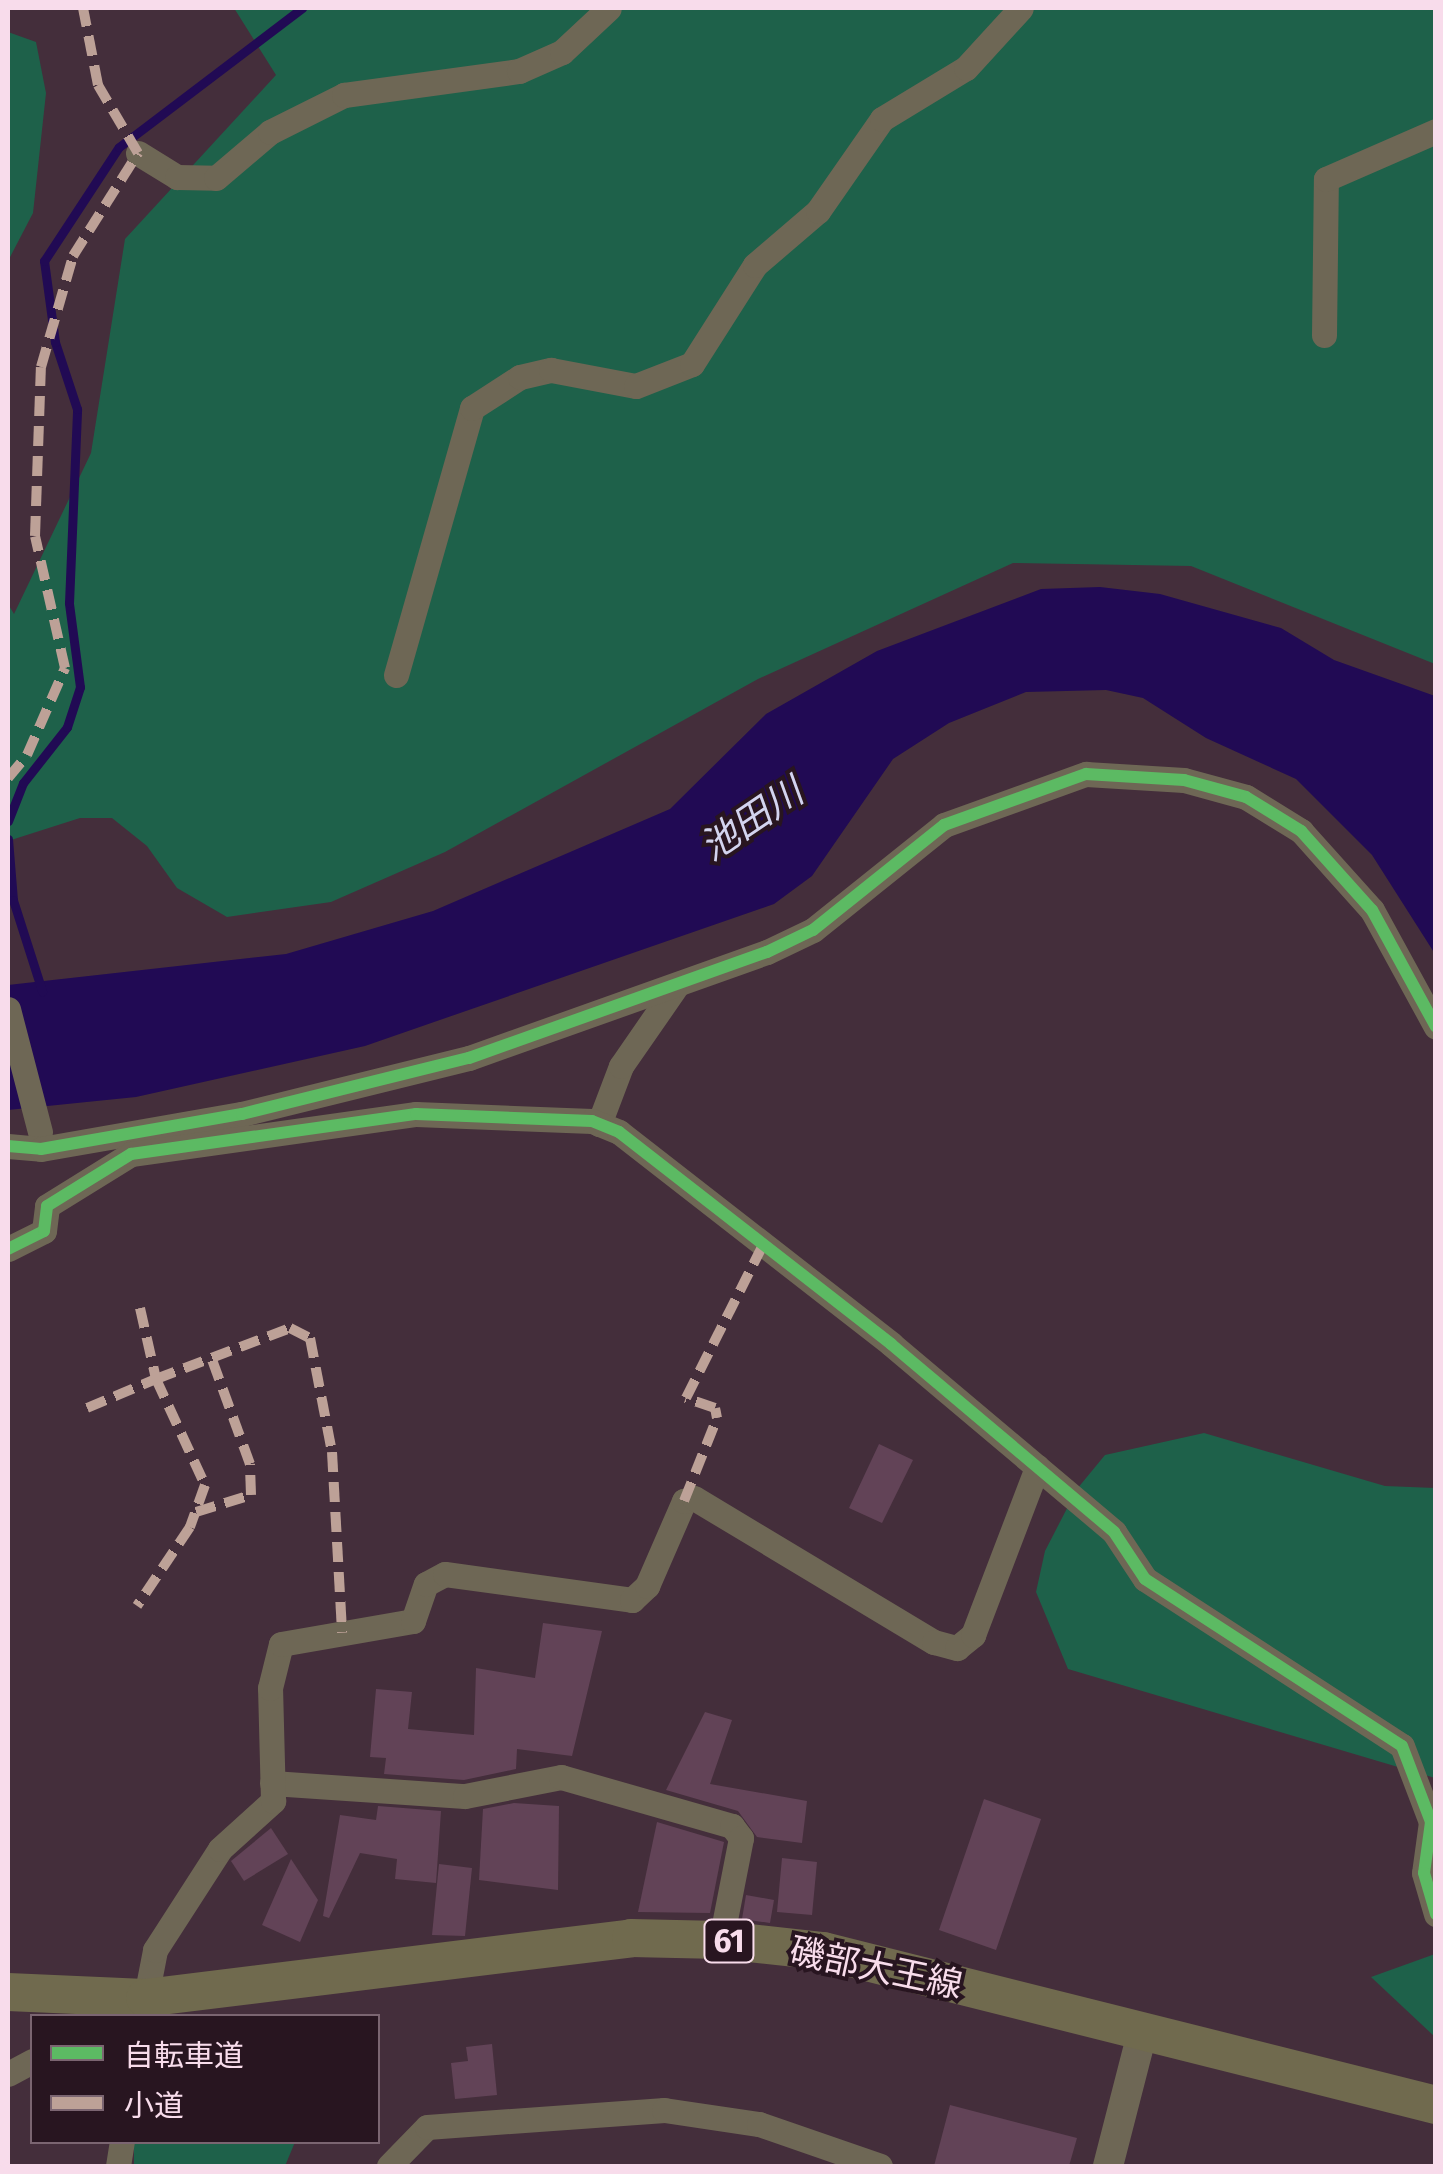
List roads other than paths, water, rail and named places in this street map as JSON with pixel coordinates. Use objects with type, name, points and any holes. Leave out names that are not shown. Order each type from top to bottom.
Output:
[{"type":"main road","name":"磯部大王線","points":[[8,1992],[144,2007],[631,1938],[721,1940],[822,1952],[1436,2105]]},
{"type":"street","points":[[138,153],[177,176],[216,178],[270,132],[344,95],[519,71],[562,52],[609,8]]},
{"type":"street","points":[[396,675],[472,408],[520,376],[551,370],[636,386],[692,364],[755,265],[818,212],[861,141],[882,119],[966,68],[1021,8]]},
{"type":"street","points":[[1324,335],[1326,180],[1436,131]]},
{"type":"street","points":[[8,1146],[41,1149],[361,1090],[677,984],[814,930],[944,825],[1086,774],[1184,780],[1246,798],[1301,831],[1372,910],[1436,1027]]},
{"type":"street","points":[[599,1124],[621,1066],[677,984]]},
{"type":"street","points":[[8,1009],[40,1132]]},
{"type":"street","points":[[8,1249],[44,1231],[46,1206],[131,1154],[416,1114],[599,1124],[891,1344],[1114,1532],[1145,1579],[1402,1746],[1431,1822],[1424,1874],[1436,1914]]},
{"type":"street","points":[[111,2014],[144,2007],[155,1950],[220,1849],[273,1801],[270,1688],[282,1644],[413,1621],[426,1584],[445,1574],[632,1600],[648,1586],[678,1511],[694,1498],[934,1642],[958,1648],[974,1634],[1037,1468]]},
{"type":"street","points":[[272,1783],[465,1796],[561,1776],[732,1826],[741,1838],[721,1940]]},
{"type":"street","points":[[1108,2166],[1142,2030]]},
{"type":"street","points":[[8,2074],[30,2062]]},
{"type":"street","points":[[390,2166],[427,2127],[664,2110],[759,2124],[880,2166]]},
{"type":"water","name":"池田川","points":[[1100,587],[1160,594],[1281,628],[1334,660],[1435,696],[1435,954],[1372,855],[1296,779],[1206,738],[1143,698],[1106,690],[1026,692],[949,723],[893,759],[812,876],[774,904],[365,1046],[136,1097],[8,1110],[8,985],[286,954],[433,911],[670,809],[766,714],[877,651],[1041,589]]},
{"type":"waterway","points":[[8,821],[23,783],[67,727],[80,687],[69,603],[77,409],[55,342],[44,261],[119,147],[302,8]]},
{"type":"waterway","points":[[8,839],[13,900],[42,991]]}]
